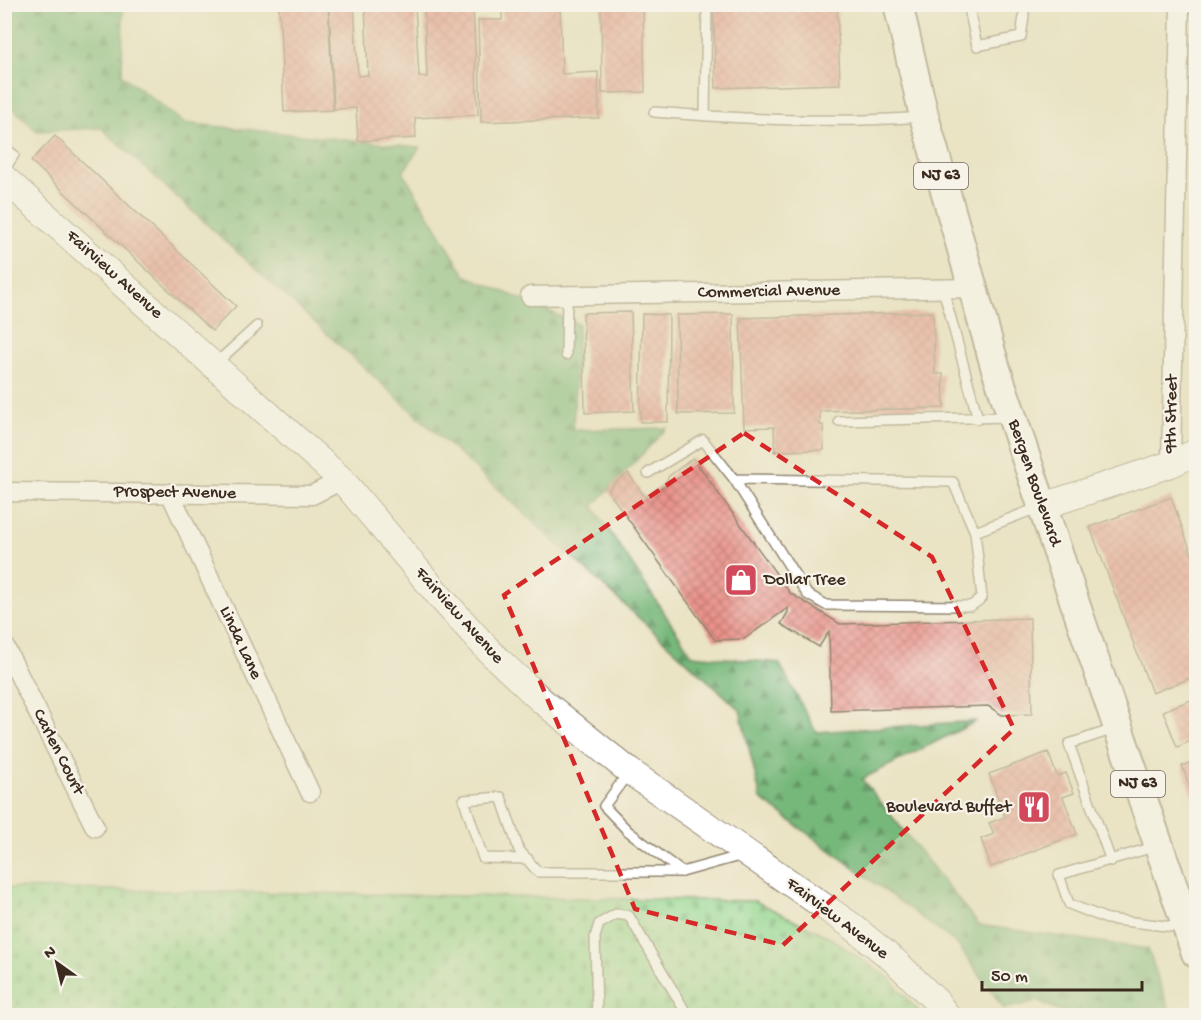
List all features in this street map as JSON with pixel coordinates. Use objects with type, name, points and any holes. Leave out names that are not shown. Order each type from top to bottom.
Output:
[{"type":"main road","name":"Bergen Boulevard","points":[[898,4],[924,116],[972,288],[1012,417],[1192,941]]},
{"type":"main road","name":"Fairview Avenue","points":[[4,177],[342,480],[442,599],[490,652],[541,700],[630,771],[852,926],[896,963],[937,1002],[947,1016]]},
{"type":"main road","points":[[1042,507],[1171,464],[1197,452]]},
{"type":"main road","points":[[1171,464],[1197,474]]},
{"type":"street","name":"9th Street","points":[[1171,464],[1180,4]]},
{"type":"street","name":"Commercial Avenue","points":[[530,296],[972,288]]},
{"type":"street","name":"Prospect Avenue","points":[[4,492],[312,495],[342,480]]},
{"type":"street","name":"Linda Lane","points":[[170,493],[310,792]]},
{"type":"street","name":"Carlen Court","points":[[4,645],[95,827]]},
{"type":"lane","points":[[705,116],[707,4]]},
{"type":"lane","points":[[968,4],[977,46],[1021,37],[1023,4]]},
{"type":"lane","points":[[654,112],[746,120],[838,121],[924,116]]},
{"type":"lane","points":[[4,147],[14,155],[4,170]]},
{"type":"lane","points":[[942,289],[978,419]]},
{"type":"lane","points":[[566,355],[567,297]]},
{"type":"lane","points":[[214,364],[257,326]]},
{"type":"lane","points":[[839,421],[1012,417]]},
{"type":"lane","points":[[648,473],[703,440],[734,479],[807,594],[826,605],[971,606],[982,598],[975,532],[953,482],[734,479]]},
{"type":"lane","points":[[975,532],[1042,507]]},
{"type":"lane","points":[[1111,861],[1068,744],[1118,728]]},
{"type":"lane","points":[[630,771],[604,806],[628,831],[682,872]]},
{"type":"lane","points":[[528,859],[483,858],[464,800],[501,797],[519,850],[528,859],[538,872],[682,872],[748,854]]},
{"type":"lane","points":[[1159,845],[1059,875],[1069,904],[1107,919],[1192,941]]},
{"type":"lane","points":[[597,1016],[595,937],[599,924],[616,915],[629,916],[688,1016]]},
{"type":"highlighted area","points":[[744,433],[932,557],[1014,729],[783,945],[635,909],[504,595]]},
{"type":"green space","points":[[5,5],[123,5],[122,75],[184,123],[420,147],[403,172],[465,275],[578,324],[573,430],[667,428],[593,506],[692,655],[779,663],[816,732],[977,721],[862,779],[979,925],[1148,949],[1171,1015],[1068,1015],[1039,1001],[1004,1009],[957,944],[761,799],[740,710],[101,128],[37,131],[5,101]]},
{"type":"green space","points":[[5,888],[755,901],[827,936],[888,977],[922,1015],[5,1016]]},
{"type":"building","points":[[279,4],[328,4],[333,110],[284,112]]},
{"type":"building","points":[[329,4],[354,4],[358,76],[368,75],[365,4],[415,4],[419,77],[427,77],[424,4],[473,4],[478,115],[415,118],[416,138],[358,141],[356,108],[334,109]]},
{"type":"building","points":[[502,4],[560,4],[562,74],[598,72],[599,118],[481,122],[478,20],[502,20]]},
{"type":"building","points":[[713,4],[837,4],[840,84],[716,88]]},
{"type":"building","points":[[601,5],[643,5],[645,92],[602,93]]},
{"type":"building","points":[[55,136],[236,306],[212,331],[31,161]]},
{"type":"building","points":[[631,312],[634,411],[585,413],[583,313]]},
{"type":"building","points":[[933,312],[935,374],[943,374],[944,408],[820,411],[824,450],[775,451],[774,427],[744,428],[740,318]]},
{"type":"building","points":[[642,314],[669,315],[668,422],[640,422]]},
{"type":"building","points":[[733,314],[734,413],[678,414],[677,315]]},
{"type":"building","points":[[693,458],[790,593],[840,624],[1030,618],[1032,714],[1002,715],[988,706],[831,711],[829,631],[819,647],[781,624],[788,608],[744,639],[715,640],[608,491],[613,484],[628,473],[645,497],[664,484],[669,476]]},
{"type":"building","points":[[1171,497],[1196,566],[1196,676],[1152,693],[1090,527]]},
{"type":"building","points":[[1196,698],[1196,739],[1177,747],[1163,711]]},
{"type":"building","name":"Boulevard Buffet","points":[[1048,752],[1057,776],[1066,773],[1074,793],[1063,797],[1077,834],[991,867],[981,839],[994,834],[989,823],[1005,817],[989,774]]},
{"type":"building","points":[[1196,760],[1196,795],[1193,796],[1182,766]]},
{"type":"place","name":"Dollar Tree","points":[[741,580]]},
{"type":"place","name":"Boulevard Buffet","points":[[1034,807]]}]
